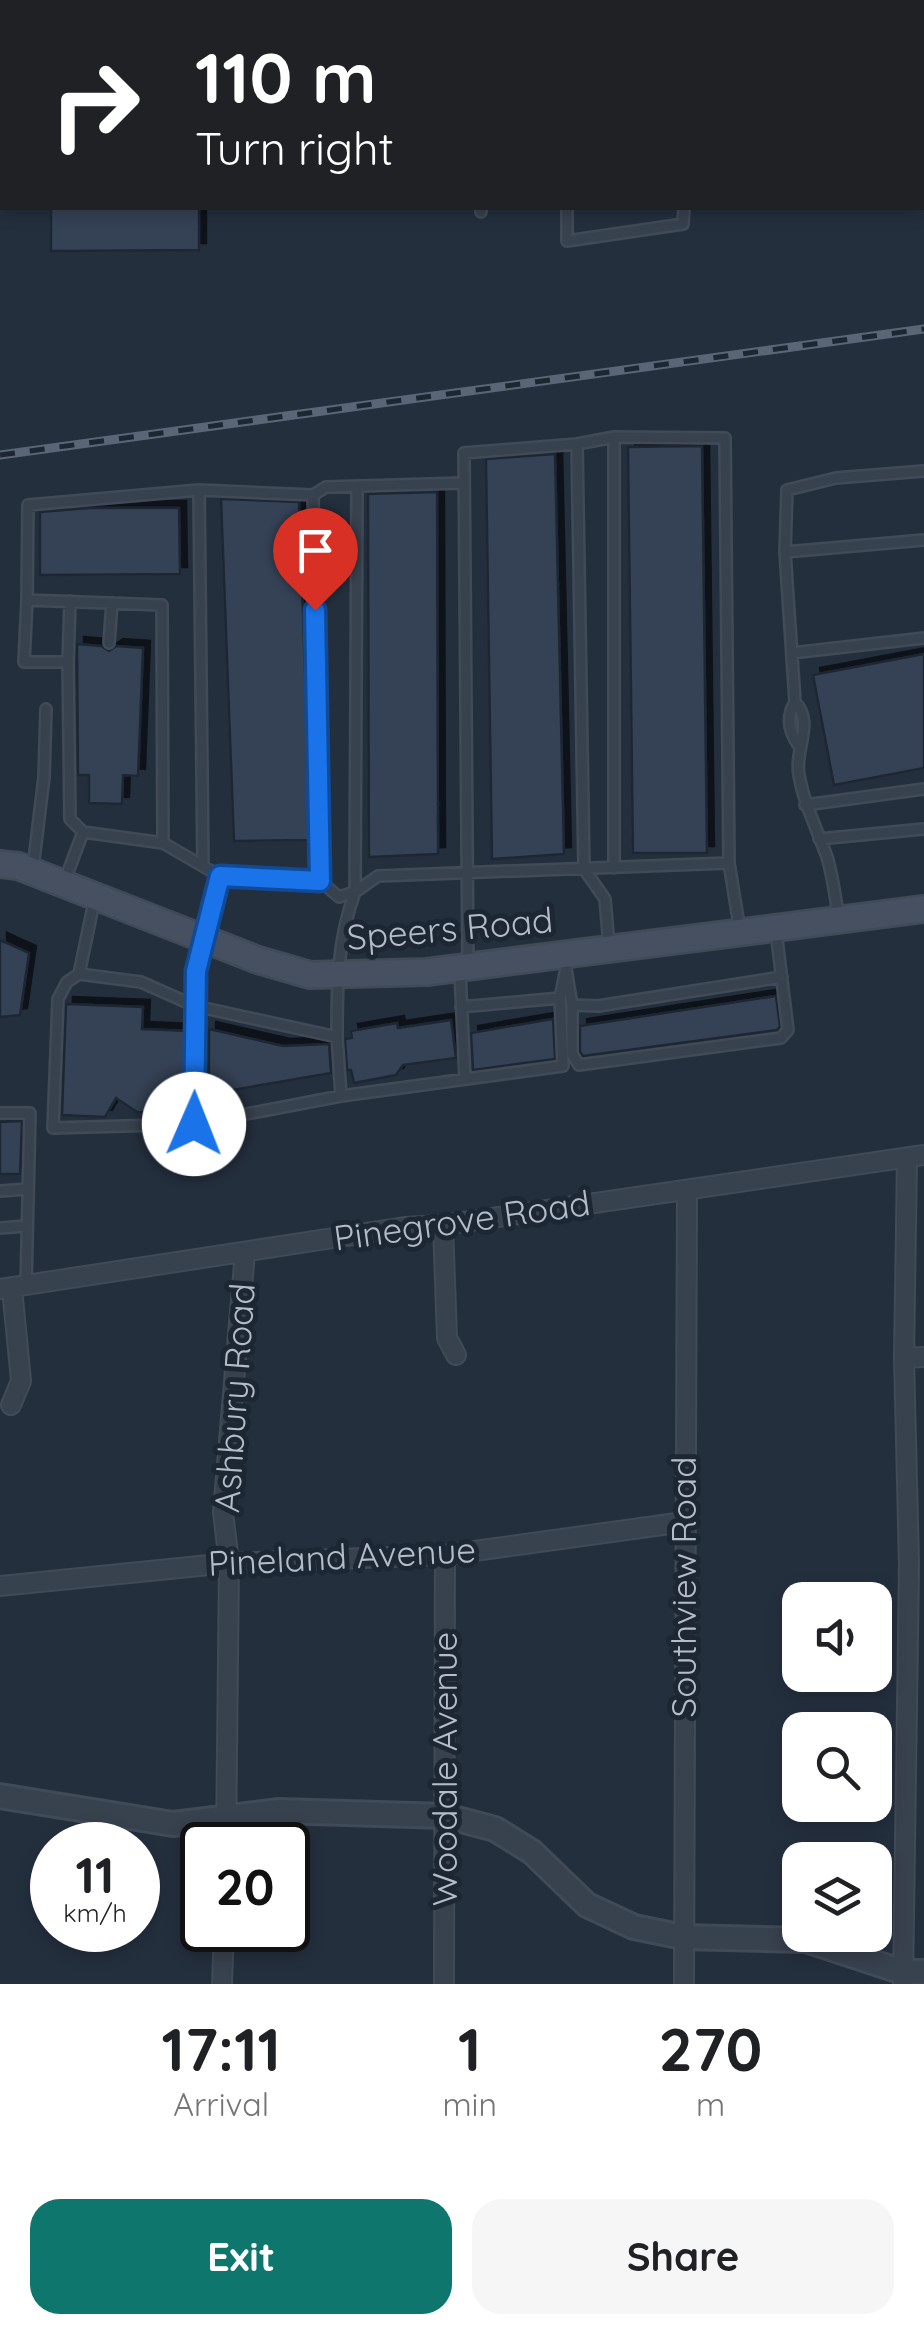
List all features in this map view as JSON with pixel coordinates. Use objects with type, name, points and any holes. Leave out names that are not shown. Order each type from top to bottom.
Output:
[{"type":"main road","name":"Speers Road","points":[[0,864],[64,882],[258,960],[310,975],[565,962],[609,949],[924,910]]},
{"type":"street","name":"Pinegrove Road","points":[[13,1288],[405,1227],[443,1225],[916,1157]]},
{"type":"street","points":[[0,1796],[172,1824],[279,1811],[446,1816],[496,1829],[532,1852],[587,1905],[634,1927],[683,1937],[806,1940],[910,1976],[916,1772],[916,1564],[904,1358],[916,1157]]},
{"type":"street","name":"Southview Road","points":[[684,1984],[686,1190]]},
{"type":"street","points":[[443,1225],[447,1338],[456,1355]]},
{"type":"street","name":"Ashbury Road","points":[[227,1822],[229,1563],[223,1512],[246,1252]]},
{"type":"street","points":[[11,1405],[20,1381],[13,1288]]},
{"type":"street","points":[[904,1358],[924,1357]]},
{"type":"street","name":"Pineland Avenue","points":[[0,1586],[229,1563],[445,1555],[684,1522]]},
{"type":"street","name":"Woodale Avenue","points":[[444,1984],[445,1555]]},
{"type":"street","points":[[222,1984],[223,1952]]},
{"type":"lane","points":[[567,210],[567,241],[684,224],[684,210]]},
{"type":"lane","points":[[614,437],[614,868]]},
{"type":"lane","points":[[465,1079],[461,1007],[467,874],[464,453],[577,444],[614,437],[725,438],[730,863],[740,932]]},
{"type":"lane","points":[[577,444],[584,869],[604,899],[609,949]]},
{"type":"lane","points":[[839,920],[828,860],[806,805],[798,771],[799,746],[790,734],[790,710],[795,702],[785,552],[788,490],[836,478],[924,471]]},
{"type":"lane","points":[[68,662],[24,662],[28,506],[199,490],[313,494],[326,488],[464,483]]},
{"type":"lane","points":[[341,1096],[336,974],[342,928],[355,892],[357,486]]},
{"type":"lane","points":[[199,490],[203,866]]},
{"type":"lane","points":[[313,494],[320,881]]},
{"type":"lane","points":[[785,552],[924,540]]},
{"type":"lane","points":[[27,600],[162,604],[163,844]]},
{"type":"lane","points":[[70,601],[70,819],[84,832],[163,844],[220,876],[320,881],[339,897],[355,892],[378,876],[730,863]]},
{"type":"lane","points":[[109,642],[112,603]]},
{"type":"lane","points":[[792,653],[924,638]]},
{"type":"lane","points":[[33,871],[44,778],[46,709]]},
{"type":"lane","points":[[806,805],[924,789]]},
{"type":"lane","points":[[819,839],[924,829]]},
{"type":"lane","points":[[64,882],[84,832]]},
{"type":"lane","points":[[194,1124],[196,971],[220,876]]},
{"type":"lane","points":[[80,974],[96,894]]},
{"type":"lane","points":[[565,962],[572,1005],[572,1054],[578,1064],[781,1038],[788,1030],[776,927]]},
{"type":"lane","points":[[338,1037],[195,1006],[141,982],[80,974],[67,982],[58,999],[54,1128],[194,1124],[341,1096],[563,1066],[560,998],[565,962]]},
{"type":"lane","points":[[572,1005],[598,1006],[782,977]]},
{"type":"lane","points":[[461,1007],[560,998]]},
{"type":"lane","points":[[0,1114],[30,1113],[26,1226],[13,1288]]},
{"type":"lane","points":[[0,1191],[27,1190]]},
{"type":"lane","points":[[0,1228],[26,1226]]},
{"type":"building","points":[[51,210],[199,210],[199,250],[51,251]]},
{"type":"building","points":[[702,446],[707,853],[633,853],[628,447]]},
{"type":"building","points":[[555,454],[564,854],[492,859],[486,459]]},
{"type":"building","points":[[437,492],[438,854],[369,857],[368,494]]},
{"type":"building","points":[[221,499],[299,502],[311,840],[234,841]]},
{"type":"building","points":[[179,508],[180,574],[40,575],[40,512]]},
{"type":"building","points":[[77,644],[101,646],[109,651],[116,646],[143,648],[138,776],[123,775],[122,804],[89,803],[89,775],[78,775]]},
{"type":"building","points":[[924,654],[924,768],[834,785],[813,675]]},
{"type":"building","points":[[0,940],[29,953],[20,1015],[0,1017]]},
{"type":"building","points":[[776,996],[780,1027],[777,1030],[583,1056],[580,1052],[580,1026]]},
{"type":"building","points":[[66,1004],[143,1007],[142,1029],[187,1031],[184,1114],[137,1112],[116,1098],[105,1117],[62,1115]]},
{"type":"building","points":[[553,1019],[555,1059],[473,1070],[471,1033]]},
{"type":"building","points":[[451,1020],[456,1058],[403,1065],[396,1075],[354,1083],[351,1070],[347,1070],[345,1039],[352,1038],[351,1031]]},
{"type":"building","points":[[209,1029],[283,1046],[329,1044],[331,1073],[209,1094]]},
{"type":"building","points":[[22,1121],[20,1174],[0,1174],[0,1122]]},
{"type":"railway","points":[[0,455],[924,329]]},
{"type":"route","points":[[194,1124],[196,971],[220,876],[320,881],[315,610]]}]
